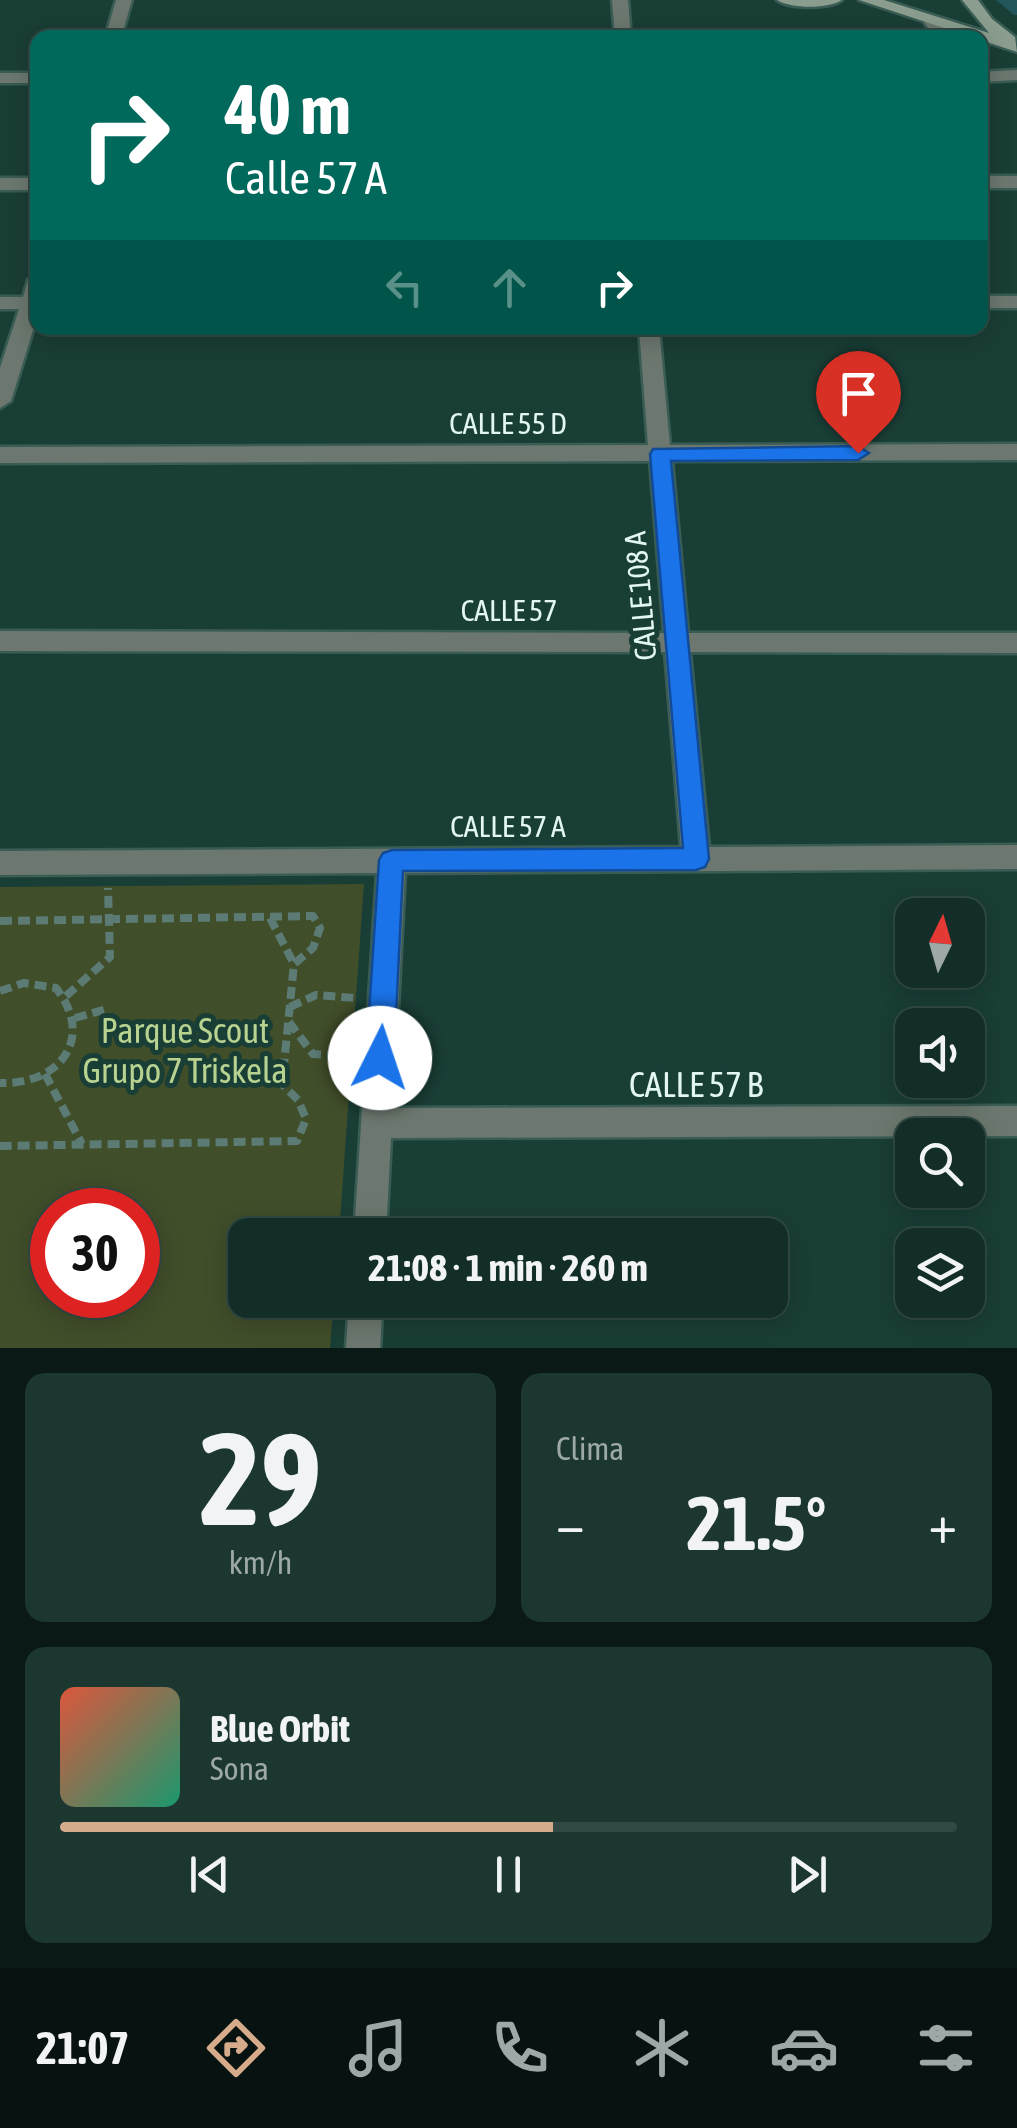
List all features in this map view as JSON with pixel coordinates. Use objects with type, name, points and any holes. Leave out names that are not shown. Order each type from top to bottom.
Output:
[{"type":"main road","points":[[785,0],[834,0]]},
{"type":"main road","points":[[867,0],[959,30]]},
{"type":"main road","points":[[970,0],[986,22],[1017,47]]},
{"type":"main road","points":[[988,38],[1017,47]]},
{"type":"street","points":[[115,30],[124,0]]},
{"type":"street","points":[[620,0],[622,30]]},
{"type":"street","points":[[932,22],[938,30]]},
{"type":"street","points":[[988,77],[1017,76]]},
{"type":"street","points":[[0,78],[30,78]]},
{"type":"street","points":[[988,182],[1017,182]]},
{"type":"street","points":[[0,184],[30,184]]},
{"type":"street","points":[[0,302],[30,303]]},
{"type":"street","points":[[988,302],[1017,302]]},
{"type":"street","points":[[0,401],[30,315]]},
{"type":"street","name":"CALLE 108 A","points":[[650,335],[696,859]]},
{"type":"street","name":"CALLE 55 D","points":[[0,456],[1017,452]]},
{"type":"street","name":"CALLE 57","points":[[0,641],[1017,644]]},
{"type":"street","name":"CALLE 57 A","points":[[0,863],[1017,857]]},
{"type":"street","points":[[371,1218],[392,860]]},
{"type":"street","name":"CALLE 57 B","points":[[376,1123],[1017,1121]]},
{"type":"street","points":[[363,1348],[365,1318]]},
{"type":"path","points":[[0,921],[313,916],[320,928],[313,948],[294,964]]},
{"type":"path","points":[[0,1146],[297,1141],[306,1119],[298,1100],[282,1084],[294,964],[270,918]]},
{"type":"path","points":[[66,996],[110,957],[107,920]]},
{"type":"path","points":[[0,991],[24,983],[56,988],[66,996],[76,1018],[71,1046],[46,1074],[28,1082],[0,1084]]},
{"type":"path","points":[[289,1008],[316,995],[384,1001]]},
{"type":"path","points":[[76,1018],[107,1008]]},
{"type":"path","points":[[288,1021],[313,1054],[380,1058]]},
{"type":"path","points":[[46,1074],[82,1144]]},
{"type":"green space","name":"Parque Scout Grupo 7 Triskela","points":[[364,884],[340,1218],[228,1218],[228,1318],[332,1318],[330,1348],[0,1348],[0,887]]},
{"type":"route","points":[[380,1058],[392,860],[696,859],[660,454],[858,453]]}]
